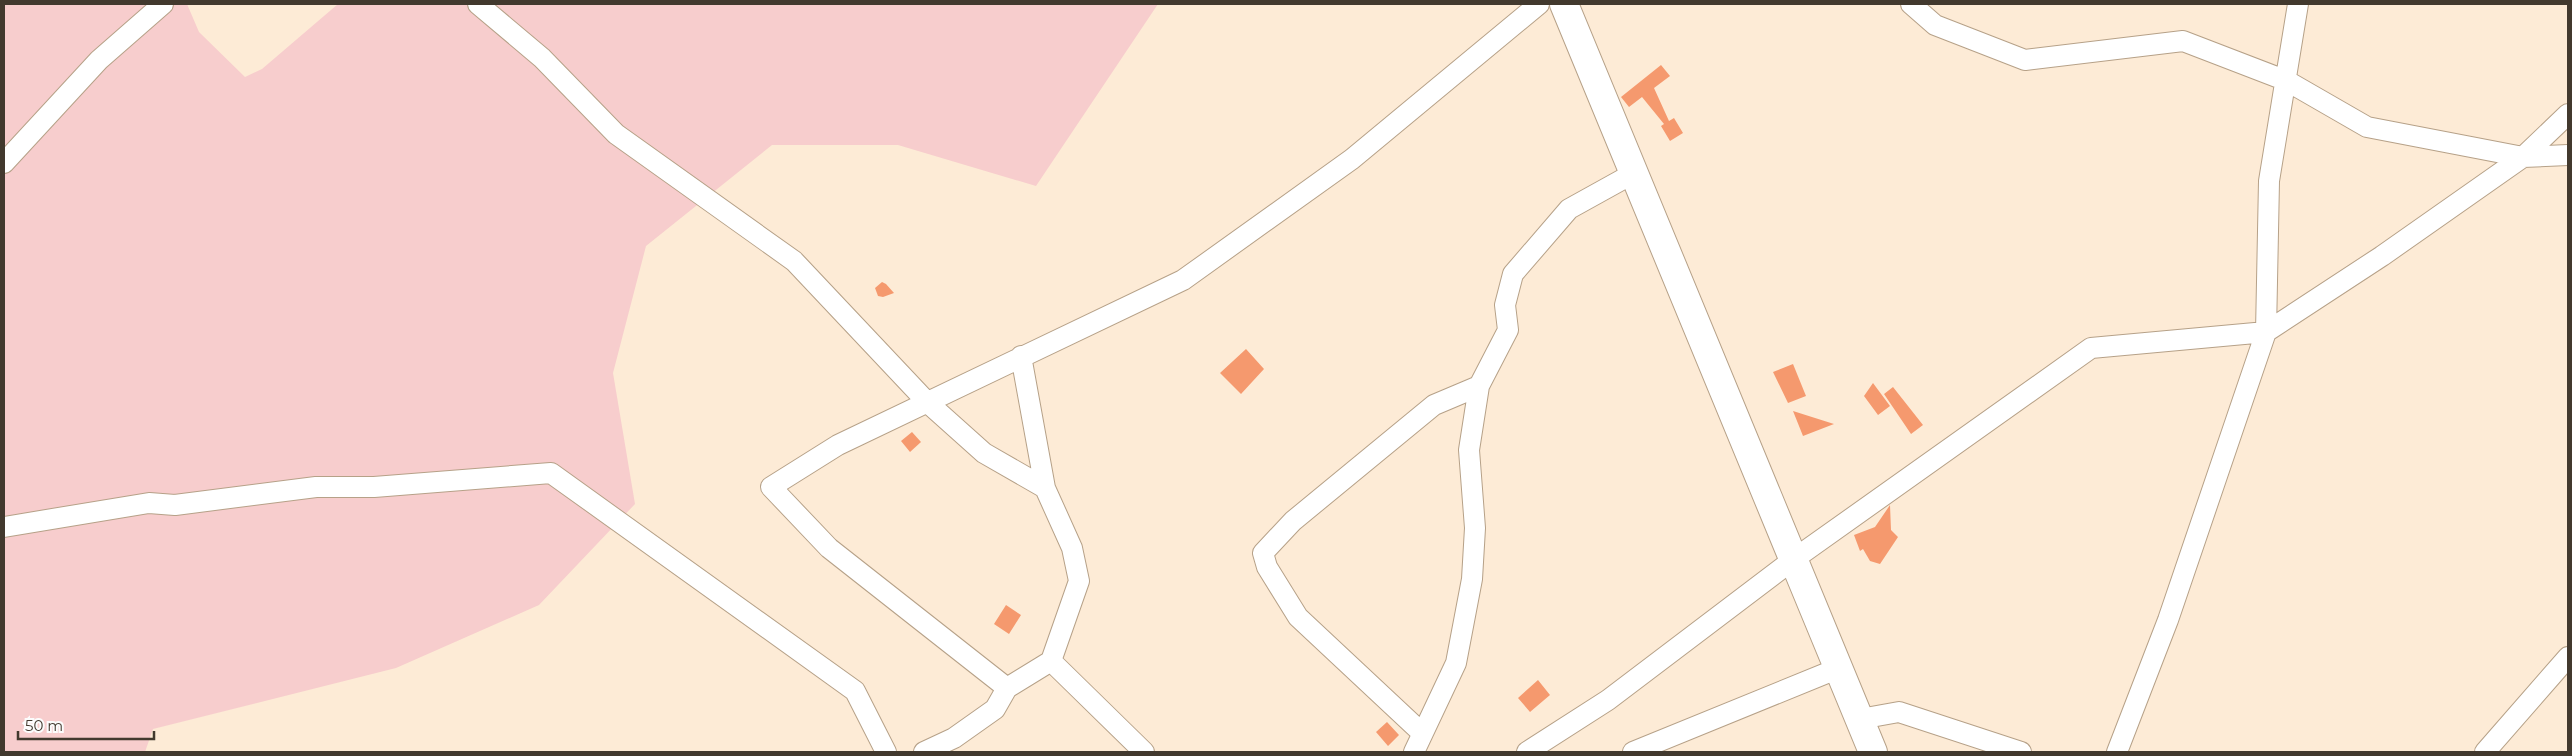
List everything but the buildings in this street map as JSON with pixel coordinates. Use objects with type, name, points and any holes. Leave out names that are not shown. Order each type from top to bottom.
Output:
[{"type":"main road","points":[[1564,4],[1873,752]]},
{"type":"street","points":[[4,163],[99,60],[163,4]]},
{"type":"street","points":[[478,4],[542,58],[616,134],[794,260],[927,402],[984,453],[1045,488]]},
{"type":"street","points":[[1007,688],[829,548],[771,487],[838,445],[1020,356],[1183,280],[1352,159],[1539,4]]},
{"type":"street","points":[[1911,4],[1936,25],[2025,60],[2183,41],[2286,81],[2367,126],[2523,157],[2568,154]]},
{"type":"street","points":[[2117,752],[2168,620],[2266,332],[2269,181],[2298,4]]},
{"type":"street","points":[[1527,752],[1608,700],[1794,559],[2092,348],[2266,332],[2382,256],[2523,157],[2568,114]]},
{"type":"street","points":[[1414,752],[1456,663],[1472,579],[1474,528],[1469,450],[1479,386],[1508,330],[1505,306],[1513,274],[1569,209],[1634,174]]},
{"type":"street","points":[[924,752],[954,738],[995,708],[1007,688],[1052,661],[1079,581],[1072,548],[1045,488],[1020,356]]},
{"type":"street","points":[[1422,732],[1298,617],[1267,567],[1264,552],[1293,521],[1434,405],[1479,386]]},
{"type":"street","points":[[4,527],[149,503],[175,505],[316,486],[374,486],[551,473],[855,691],[886,752]]},
{"type":"street","points":[[2486,752],[2568,657]]},
{"type":"street","points":[[1052,661],[1144,752]]},
{"type":"street","points":[[1633,752],[1839,668]]},
{"type":"street","points":[[1860,719],[1899,712],[2021,752]]},
{"type":"shaded area","points":[[4,4],[187,4],[199,32],[245,77],[262,69],[338,4],[1158,4],[1036,186],[898,145],[772,145],[646,246],[613,373],[635,504],[539,605],[396,668],[153,729],[145,752],[4,752]]}]
